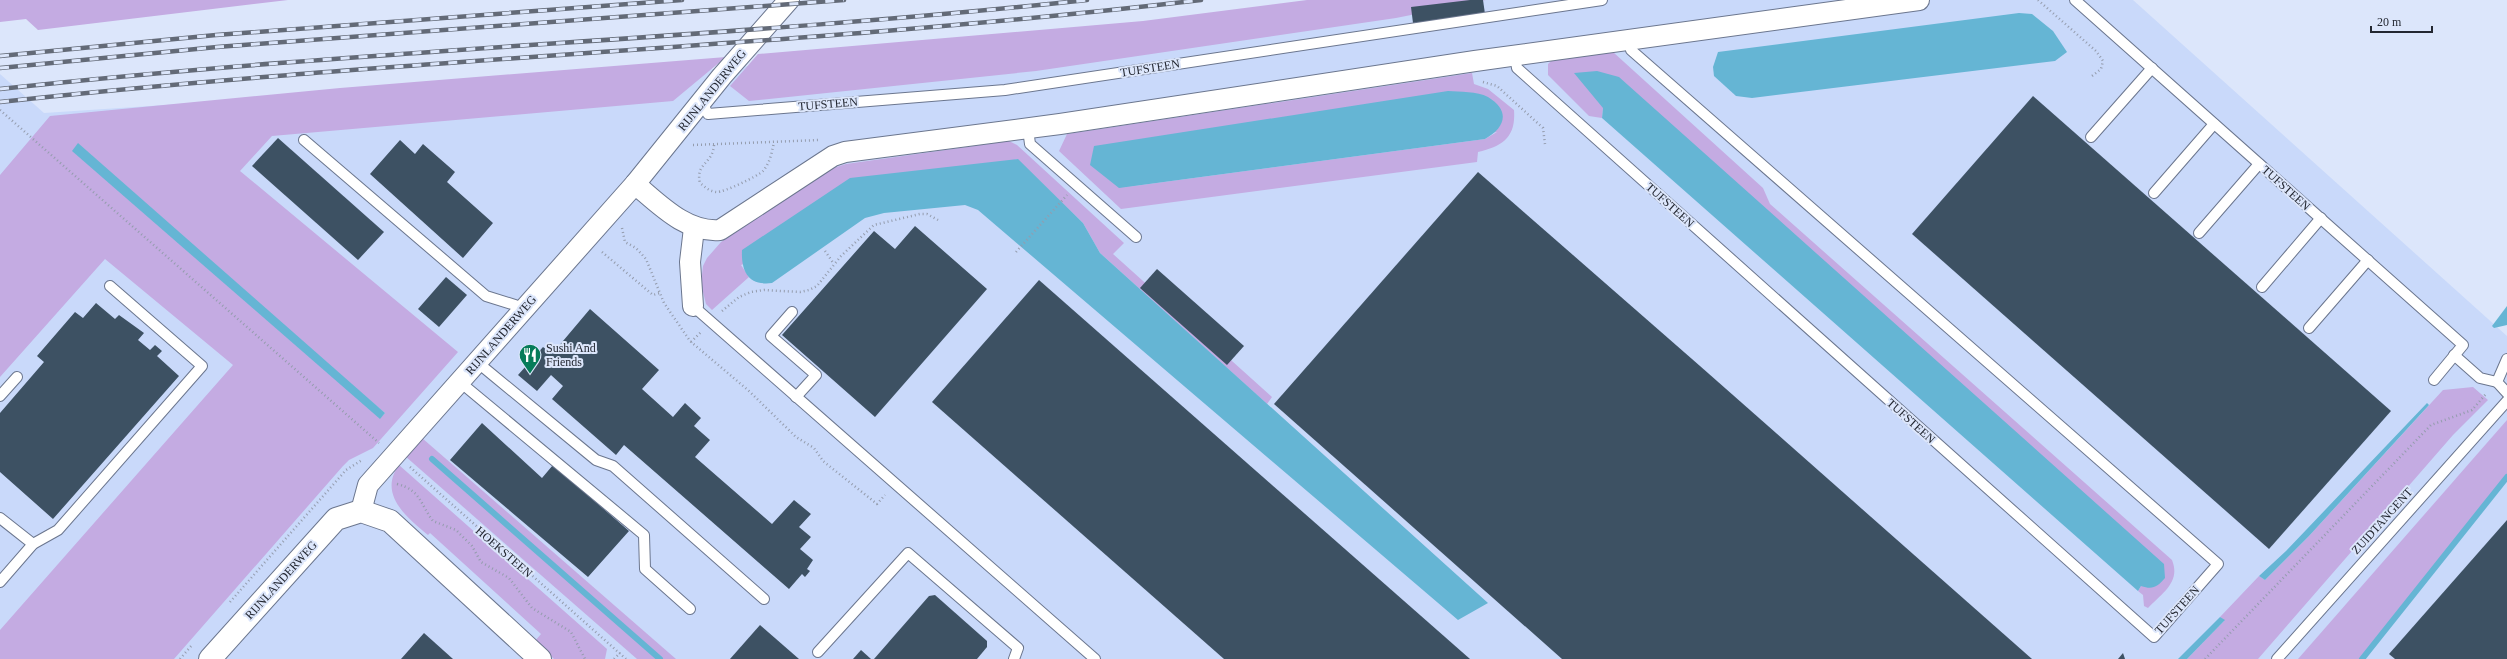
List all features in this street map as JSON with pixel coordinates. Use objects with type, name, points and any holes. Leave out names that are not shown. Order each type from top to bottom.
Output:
[{"type":"street","name":"RIJNLANDERWEG","points":[[210,659],[336,519],[360,511],[368,485],[389,450],[460,382],[478,362],[635,184],[789,0]]},
{"type":"street","points":[[635,184],[670,213],[694,228],[708,231],[720,230],[833,156],[845,152],[1028,129],[1475,61],[1919,0]]},
{"type":"street","points":[[693,306],[690,262],[694,228]]},
{"type":"street","points":[[360,511],[390,521],[540,659]]},
{"type":"lane","name":"TUFSTEEN","points":[[702,103],[708,114],[1005,90],[1602,0]]},
{"type":"lane","name":"TUFSTEEN","points":[[2075,0],[2463,345],[2434,380]]},
{"type":"lane","name":"TUFSTEEN","points":[[1515,56],[1517,68],[2154,637],[2218,564],[1631,50],[1629,40]]},
{"type":"lane","points":[[2091,137],[2152,68]]},
{"type":"lane","points":[[2154,193],[2214,124]]},
{"type":"lane","points":[[1028,129],[1030,144],[1136,237]]},
{"type":"lane","points":[[304,140],[486,296],[515,305],[523,311]]},
{"type":"lane","points":[[2199,233],[2259,164]]},
{"type":"lane","points":[[2262,287],[2321,218]]},
{"type":"lane","points":[[2309,328],[2368,260]]},
{"type":"lane","points":[[0,582],[33,544],[58,530],[202,366],[110,286]]},
{"type":"lane","points":[[693,306],[1095,659]]},
{"type":"lane","points":[[792,312],[771,336],[816,375],[796,397]]},
{"type":"lane","points":[[2454,356],[2480,378],[2496,382],[2507,393]]},
{"type":"lane","points":[[2496,382],[2507,359]]},
{"type":"lane","points":[[478,362],[596,460],[613,466],[764,599]]},
{"type":"lane","points":[[0,396],[17,377]]},
{"type":"lane","points":[[460,382],[644,535],[645,569],[690,609]]},
{"type":"lane","name":"ZUIDTANGENT","points":[[2277,659],[2507,401]]},
{"type":"lane","points":[[0,518],[33,544]]},
{"type":"lane","points":[[818,652],[908,553],[1018,648],[1014,659]]},
{"type":"path","points":[[2038,0],[2096,51],[2103,61],[2101,69],[2092,76]]},
{"type":"path","points":[[1475,61],[1480,81],[1497,86],[1543,128],[1545,144]]},
{"type":"path","name":"HOEKSTEEN","points":[[0,110],[626,659]]},
{"type":"path","points":[[714,145],[710,159],[700,168],[698,176],[700,183],[708,190],[722,192],[754,177],[763,171],[769,161],[774,142]]},
{"type":"path","points":[[1016,252],[1070,191]]},
{"type":"path","points":[[608,214],[622,224],[625,242],[636,248],[646,259],[660,293],[691,342],[748,391],[796,437],[814,448],[823,461],[856,489],[865,492],[877,504],[887,494]]},
{"type":"path","points":[[717,315],[739,297],[751,292],[764,290],[800,292],[817,286],[834,264],[878,224],[905,219],[920,214],[927,214],[938,220]]},
{"type":"path","points":[[584,241],[598,249],[653,295],[660,293]]},
{"type":"path","points":[[825,251],[834,264]]},
{"type":"path","points":[[691,342],[702,331]]},
{"type":"path","points":[[2205,659],[2431,425],[2472,410],[2496,382]]},
{"type":"path","points":[[396,483],[406,486],[415,492],[424,502],[433,521],[456,530],[462,535],[481,562],[509,578],[524,600],[532,608],[571,632],[585,659]]},
{"type":"path","points":[[614,659],[620,653]]},
{"type":"shaded area","points":[[0,0],[288,0],[38,30],[26,19],[0,22]]},
{"type":"shaded area","points":[[1307,0],[1486,0],[1396,18],[1036,71],[749,101],[730,86],[758,54],[1143,21]]},
{"type":"shaded area","points":[[1376,0],[2133,0],[2507,336],[2507,659],[0,659],[0,74],[44,113],[730,68]]},
{"type":"shaded area","points":[[2019,13],[2032,14],[2053,31],[2067,52],[2055,61],[1752,98],[1736,96],[1714,76],[1713,67],[1718,52]]},
{"type":"shaded area","points":[[1613,52],[1763,188],[1770,204],[2172,560],[2174,575],[2169,587],[2148,608],[2144,606],[2143,595],[2138,591],[2141,586],[1603,108],[1602,118],[1589,116],[1548,75],[1548,64],[1551,61]]},
{"type":"shaded area","points":[[726,57],[673,101],[272,136],[240,171],[458,352],[373,448],[349,460],[343,466],[174,659],[0,659],[0,630],[233,365],[105,259],[0,377],[0,175],[50,116],[340,88]],"holes":[[[72,150],[385,413],[380,418]]]},
{"type":"shaded area","points":[[1597,71],[1619,77],[2164,564],[2165,578],[2160,584],[2152,588],[2141,586],[2138,591],[1602,118],[1603,108],[1574,73]]},
{"type":"shaded area","points":[[1472,73],[1474,84],[1488,89],[1514,110],[1513,127],[1510,134],[1506,139],[1494,147],[1478,152],[1477,162],[1121,209],[1059,151],[1067,134]],"holes":[[[1497,132],[1485,139],[1119,188]]]},
{"type":"shaded area","points":[[1448,91],[1468,92],[1488,97],[1500,108],[1503,119],[1501,125],[1492,135],[1485,139],[1119,188],[1090,165],[1094,146]]},
{"type":"shaded area","points":[[1009,141],[1017,145],[1124,243],[1113,254],[1272,397],[1267,404],[1100,253],[1083,223],[1017,159],[741,265],[749,277],[712,310],[706,304],[701,284],[703,266],[707,258],[721,242],[833,168],[846,164]]},
{"type":"shaded area","points":[[78,143],[385,413],[380,419],[72,151]]},
{"type":"shaded area","points":[[1018,159],[1083,223],[1100,253],[1488,603],[1458,620],[978,210],[965,205],[884,213],[865,218],[772,283],[757,282],[748,276],[745,270],[742,250],[850,178]]},
{"type":"shaded area","points":[[2507,306],[2507,325],[2494,328],[2492,326]]},
{"type":"shaded area","points":[[2473,387],[2488,400],[2453,435],[2258,659],[2187,659],[2224,621],[2220,617],[2259,576],[2265,580],[2309,536],[2443,390]]},
{"type":"shaded area","points":[[2427,403],[2429,405],[2309,536],[2265,580],[2259,576],[2286,551]]},
{"type":"shaded area","points":[[2507,420],[2507,476],[2363,659],[2298,659]]},
{"type":"shaded area","points":[[422,438],[676,659],[637,659],[405,456]]},
{"type":"shaded area","points":[[399,465],[607,649],[605,659],[554,659],[535,641],[541,634],[430,533],[428,535],[404,513],[397,504],[393,495],[392,486],[393,476]]},
{"type":"shaded area","points":[[2220,617],[2225,620],[2187,659],[2178,659]]},
{"type":"building","points":[[1470,0],[1483,0],[1485,14],[1413,23],[1411,7]]},
{"type":"building","points":[[2033,96],[2391,411],[2269,549],[1912,234]]},
{"type":"building","points":[[278,138],[384,232],[358,260],[252,166]]},
{"type":"building","points":[[400,140],[415,154],[423,144],[455,172],[447,182],[493,223],[463,258],[370,174]]},
{"type":"building","points":[[1478,172],[2032,659],[1562,659],[1274,404]]},
{"type":"building","points":[[915,226],[987,289],[875,417],[782,335],[874,231],[895,249]]},
{"type":"building","points":[[1157,269],[1244,346],[1227,365],[1140,288]]},
{"type":"building","points":[[446,277],[467,295],[439,327],[418,309]]},
{"type":"building","points":[[1039,280],[1470,659],[1224,659],[932,402]]},
{"type":"building","points":[[96,303],[115,319],[119,315],[144,333],[138,340],[150,350],[155,345],[162,351],[157,356],[179,376],[53,519],[0,472],[0,413],[44,362],[37,356],[75,312],[83,318]]},
{"type":"building","points":[[590,309],[659,370],[642,389],[673,417],[685,403],[701,418],[694,426],[710,440],[695,457],[772,524],[794,500],[811,514],[799,527],[811,537],[800,549],[813,560],[807,569],[810,571],[805,577],[802,574],[789,589],[624,445],[616,455],[552,399],[563,386],[551,375],[537,391],[518,375],[543,347],[552,354]]},
{"type":"building","points":[[482,423],[542,478],[553,465],[629,531],[588,577],[450,460]]},
{"type":"building","points":[[2507,520],[2507,659],[2395,659],[2389,654]]},
{"type":"building","points":[[935,595],[987,641],[987,647],[977,659],[874,659],[929,596]]},
{"type":"building","points":[[760,625],[799,659],[730,659]]},
{"type":"building","points":[[424,633],[453,659],[401,659]]},
{"type":"building","points":[[861,650],[871,659],[853,659]]},
{"type":"building","points":[[2123,653],[2125,659],[2118,659]]},
{"type":"waterway","points":[[432,459],[660,659]]},
{"type":"waterway","points":[[2362,659],[2507,477]]},
{"type":"railway","points":[[0,56],[216,35],[682,0]]},
{"type":"railway","points":[[0,68],[217,47],[844,0]]},
{"type":"railway","points":[[0,89],[136,75],[816,25],[1087,0]]},
{"type":"railway","points":[[0,102],[300,74],[901,30],[1201,0]]},
{"type":"place","name":"Sushi And Friends","points":[[530,374]]}]
